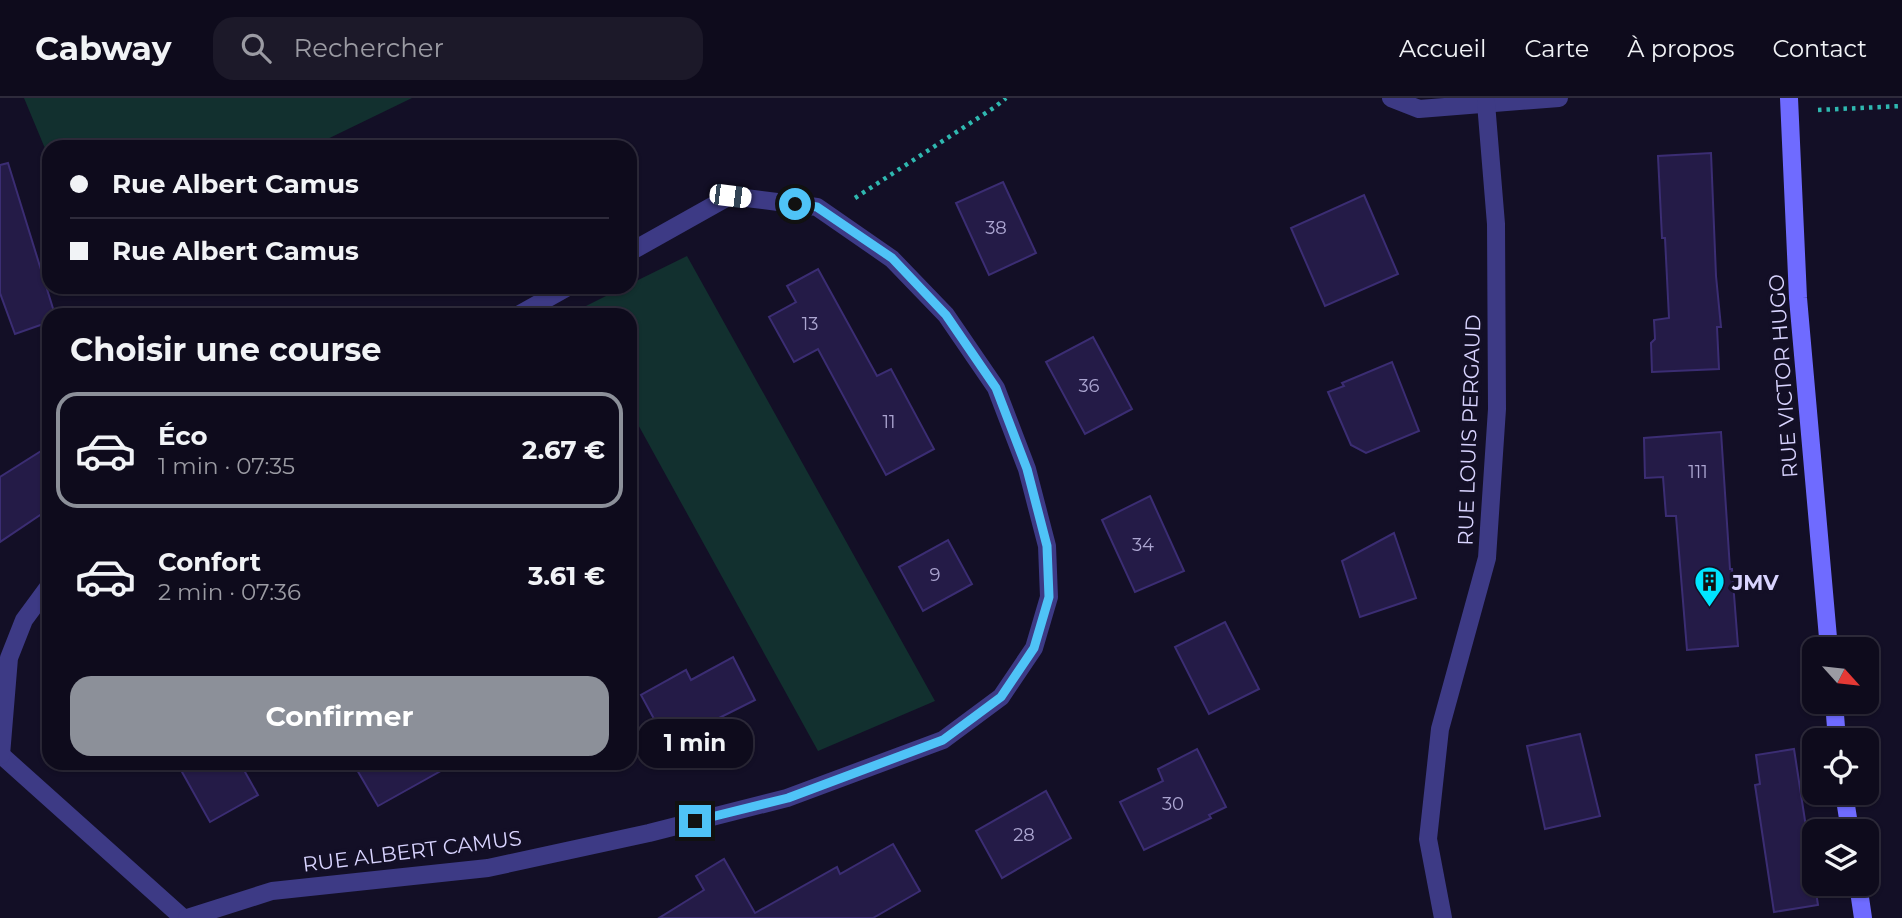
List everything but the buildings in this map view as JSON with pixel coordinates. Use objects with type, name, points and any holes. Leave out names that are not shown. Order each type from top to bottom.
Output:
[{"type":"main road","name":"RUE VICTOR HUGO","points":[[1789,104],[1798,298],[1828,637]]},
{"type":"main road","points":[[1860,896],[1863,918]]},
{"type":"street","points":[[1391,98],[1419,109],[1559,98]]},
{"type":"street","name":"RUE LOUIS PERGAUD","points":[[1443,918],[1428,839],[1440,729],[1487,558],[1497,409],[1496,224],[1486,103]]},
{"type":"street","name":"RUE ALBERT CAMUS","points":[[42,596],[24,620],[9,658],[1,755],[185,918],[272,891],[488,868],[649,833],[788,798],[943,740],[1001,697],[1034,648],[1049,597],[1047,546],[1027,469],[996,388],[946,315],[892,258],[817,207],[730,196],[637,248]]},
{"type":"street","points":[[530,308],[556,294]]},
{"type":"path","points":[[829,215],[1006,98]]},
{"type":"path","points":[[1789,104],[1902,106]]},
{"type":"green space","points":[[24,98],[412,98],[325,140],[42,141]]},
{"type":"green space","points":[[687,256],[935,701],[818,751],[637,423],[637,308],[582,308],[610,294],[637,294],[637,281]]},
{"type":"place","name":"JMV","points":[[1709,609]]},
{"type":"route","points":[[695,821],[788,798],[943,740],[1001,697],[1034,648],[1049,597],[1047,546],[1027,469],[996,388],[946,315],[892,258],[817,207],[795,204]]}]
